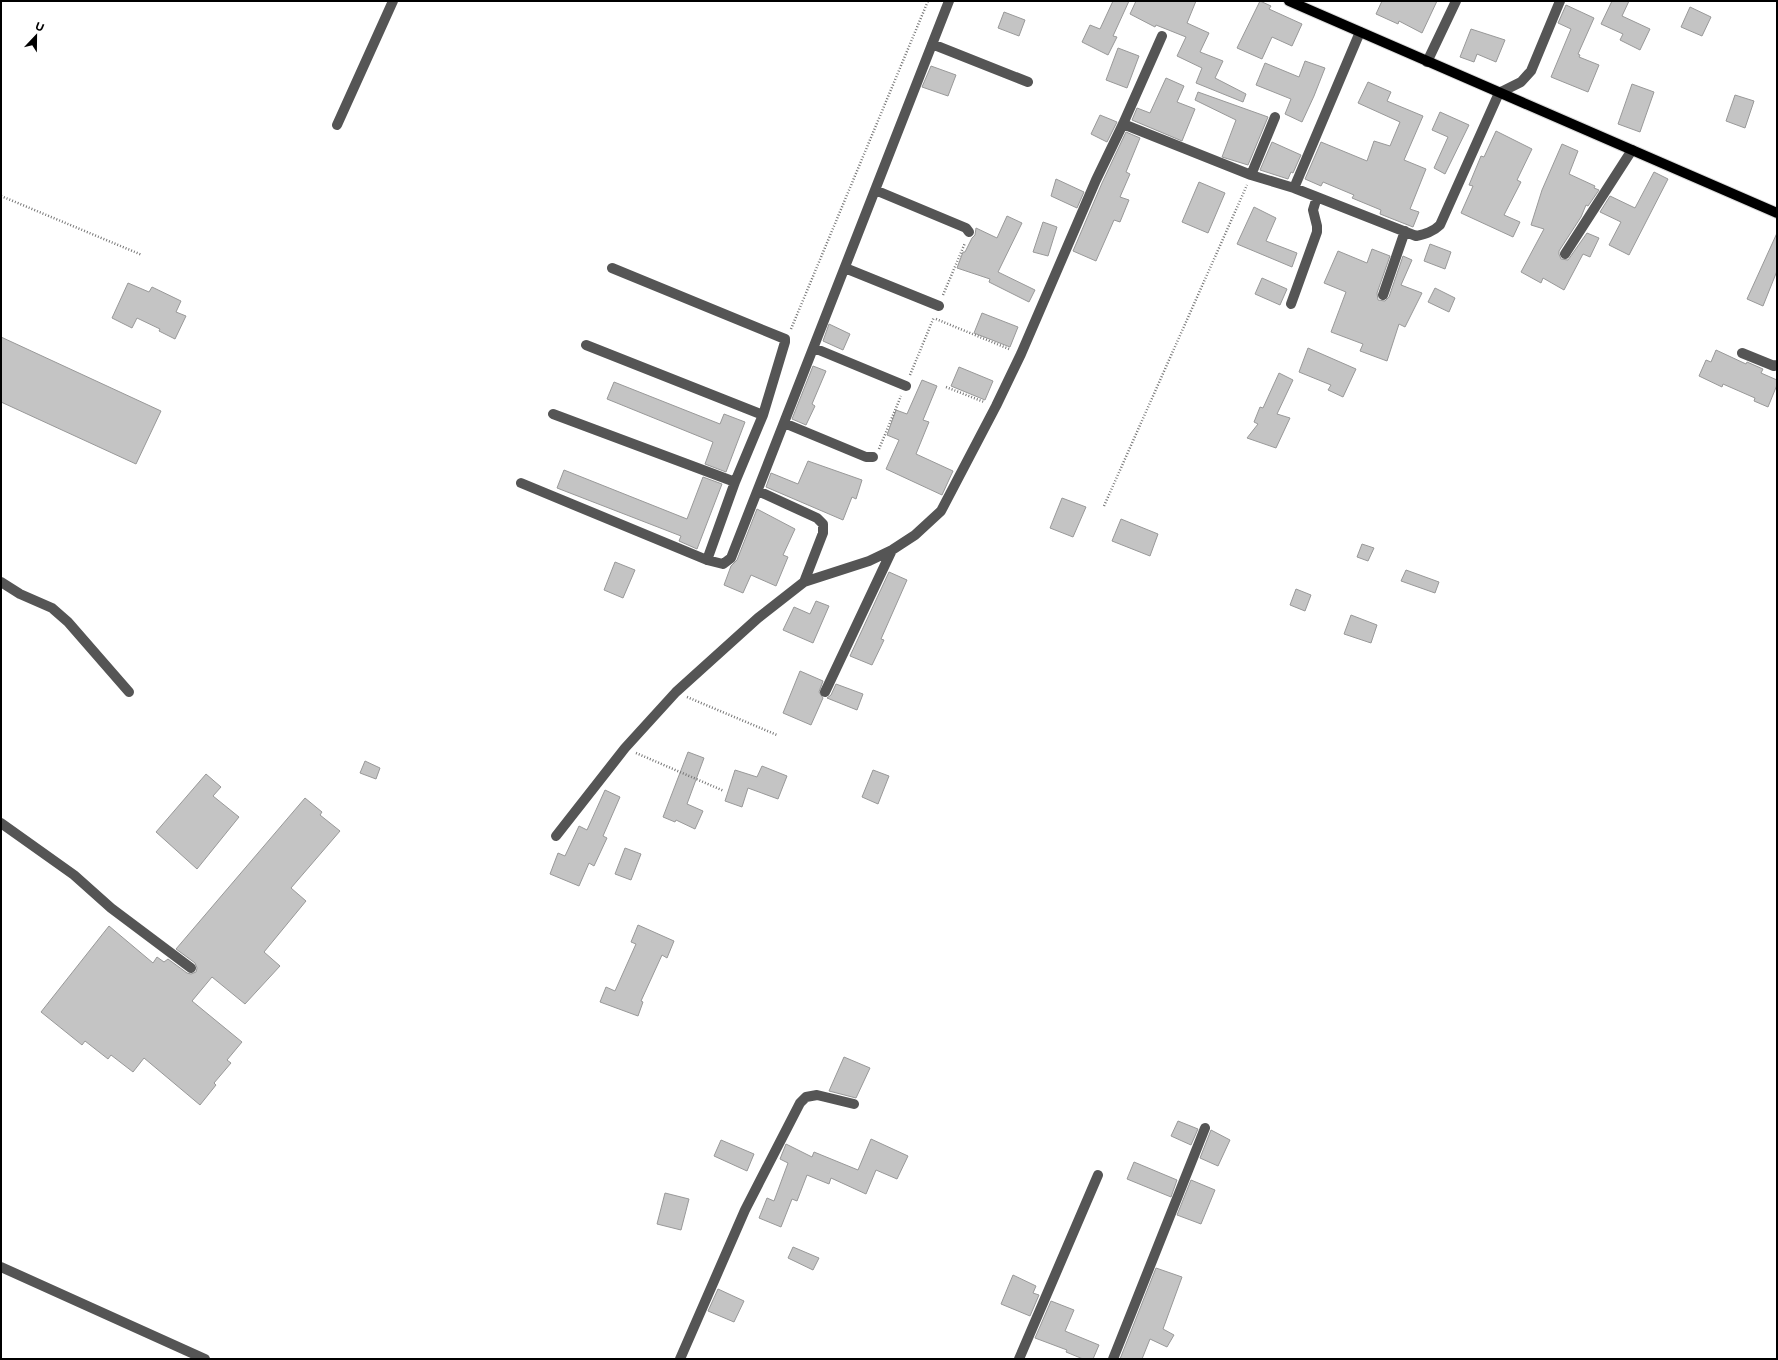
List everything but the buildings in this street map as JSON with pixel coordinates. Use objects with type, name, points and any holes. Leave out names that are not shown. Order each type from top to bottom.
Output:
[{"type":"main road","points":[[1289,1],[1777,213]]},
{"type":"street","points":[[338,125],[393,1]]},
{"type":"street","points":[[521,483],[707,560],[724,564],[731,558],[949,1]]},
{"type":"street","points":[[1428,62],[1456,1]]},
{"type":"street","points":[[1123,124],[1251,175],[1294,188],[1316,198],[1416,236],[1426,234],[1440,225],[1499,93],[1521,82],[1531,71],[1560,1]]},
{"type":"street","points":[[1294,188],[1360,32]]},
{"type":"street","points":[[556,836],[625,748],[676,692],[758,618],[804,582],[869,561],[892,550],[915,535],[941,511],[996,406],[1021,354],[1096,180],[1123,124],[1162,36]]},
{"type":"street","points":[[932,44],[1028,82]]},
{"type":"street","points":[[1251,175],[1275,117]]},
{"type":"street","points":[[1565,254],[1632,150]]},
{"type":"street","points":[[875,190],[966,228],[969,232]]},
{"type":"street","points":[[1291,304],[1317,232],[1313,210],[1316,198]]},
{"type":"street","points":[[1383,295],[1405,232]]},
{"type":"street","points":[[612,268],[785,339],[763,415],[735,482],[707,560]]},
{"type":"street","points":[[844,268],[939,306]]},
{"type":"street","points":[[586,345],[763,415]]},
{"type":"street","points":[[814,348],[906,386]]},
{"type":"street","points":[[1742,353],[1774,366],[1777,365]]},
{"type":"street","points":[[553,414],[735,482]]},
{"type":"street","points":[[784,423],[866,457],[873,457]]},
{"type":"street","points":[[758,491],[817,518],[823,524],[823,533],[804,582]]},
{"type":"street","points":[[825,692],[892,550]]},
{"type":"street","points":[[1,582],[20,594],[52,608],[68,622],[129,692]]},
{"type":"street","points":[[1,823],[74,875],[111,908],[191,968]]},
{"type":"street","points":[[680,1359],[745,1210],[800,1104],[806,1097],[817,1095],[854,1104]]},
{"type":"street","points":[[1113,1359],[1206,1128]]},
{"type":"street","points":[[1019,1359],[1098,1175]]},
{"type":"street","points":[[1,1267],[205,1359]]},
{"type":"path","points":[[785,342],[928,1]]},
{"type":"path","points":[[1104,506],[1251,175]]},
{"type":"path","points":[[1,196],[142,255]]},
{"type":"path","points":[[873,457],[878,451],[906,386],[969,232]]},
{"type":"path","points":[[934,318],[1021,354]]},
{"type":"path","points":[[946,387],[996,406]]},
{"type":"path","points":[[676,692],[777,735]]},
{"type":"path","points":[[625,748],[724,791]]}]
